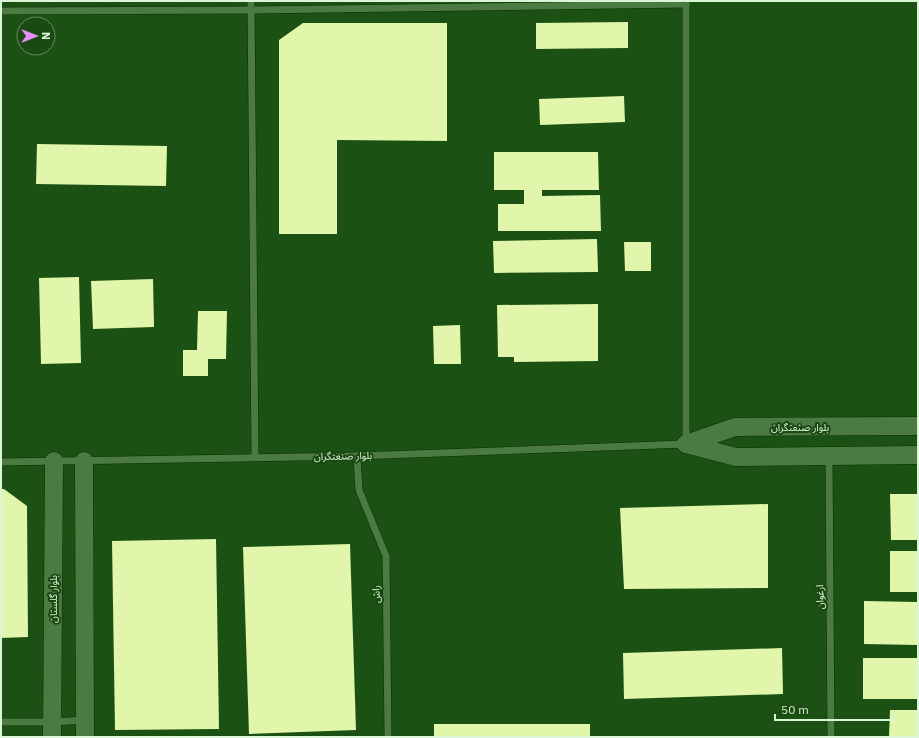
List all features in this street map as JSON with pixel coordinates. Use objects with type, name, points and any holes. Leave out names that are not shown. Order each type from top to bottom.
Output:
[{"type":"street","name":"بلوار صنعتگران","points":[[686,444],[735,427],[918,426]]},
{"type":"street","name":"بلوار صنعتگران","points":[[686,444],[736,457],[918,455]]},
{"type":"street","name":"بلوار گلستان","points":[[52,730],[54,461]]},
{"type":"street","points":[[84,461],[85,728]]},
{"type":"lane","points":[[251,1],[255,458]]},
{"type":"lane","points":[[1,12],[251,10],[686,3],[686,444]]},
{"type":"lane","name":"بلوار صنعتگران","points":[[1,462],[357,456],[686,444]]},
{"type":"lane","name":"راش","points":[[357,456],[359,490],[386,556],[388,737]]},
{"type":"lane","name":"ارغوان","points":[[829,456],[831,737]]},
{"type":"lane","points":[[1,722],[52,730],[85,728]]},
{"type":"shaded area","points":[[1,1],[918,1],[918,737],[1,737]]},
{"type":"building","points":[[628,22],[628,48],[536,49],[536,23]]},
{"type":"building","points":[[303,23],[447,23],[447,141],[337,140],[337,234],[279,234],[279,40]]},
{"type":"building","points":[[624,96],[625,122],[540,125],[539,99]]},
{"type":"building","points":[[37,144],[167,146],[166,186],[36,184]]},
{"type":"building","points":[[494,152],[598,152],[599,190],[542,190],[542,196],[600,195],[601,231],[498,231],[498,204],[524,204],[524,190],[494,190]]},
{"type":"building","points":[[597,239],[598,272],[494,273],[493,241]]},
{"type":"building","points":[[624,242],[651,242],[651,271],[625,271]]},
{"type":"building","points":[[79,277],[81,363],[41,364],[39,278]]},
{"type":"building","points":[[153,279],[154,327],[93,329],[91,281]]},
{"type":"building","points":[[598,304],[598,361],[514,362],[514,357],[498,357],[497,305]]},
{"type":"building","points":[[198,311],[227,311],[226,359],[208,359],[208,376],[183,376],[183,350],[197,350]]},
{"type":"building","points":[[460,325],[461,364],[434,364],[433,326]]},
{"type":"building","points":[[1,489],[4,489],[27,506],[28,637],[1,638]]},
{"type":"building","points":[[890,494],[918,494],[918,540],[891,540]]},
{"type":"building","points":[[768,504],[768,588],[624,589],[620,508]]},
{"type":"building","points":[[216,539],[219,729],[115,730],[112,541]]},
{"type":"building","points":[[350,544],[356,730],[249,734],[243,547]]},
{"type":"building","points":[[890,551],[918,551],[918,592],[890,592]]},
{"type":"building","points":[[864,601],[918,602],[918,645],[864,644]]},
{"type":"building","points":[[782,648],[783,694],[624,699],[623,653]]},
{"type":"building","points":[[863,658],[918,658],[918,699],[863,699]]},
{"type":"building","points":[[890,710],[918,710],[918,737],[889,737]]},
{"type":"building","points":[[434,724],[590,724],[590,737],[434,737]]}]
